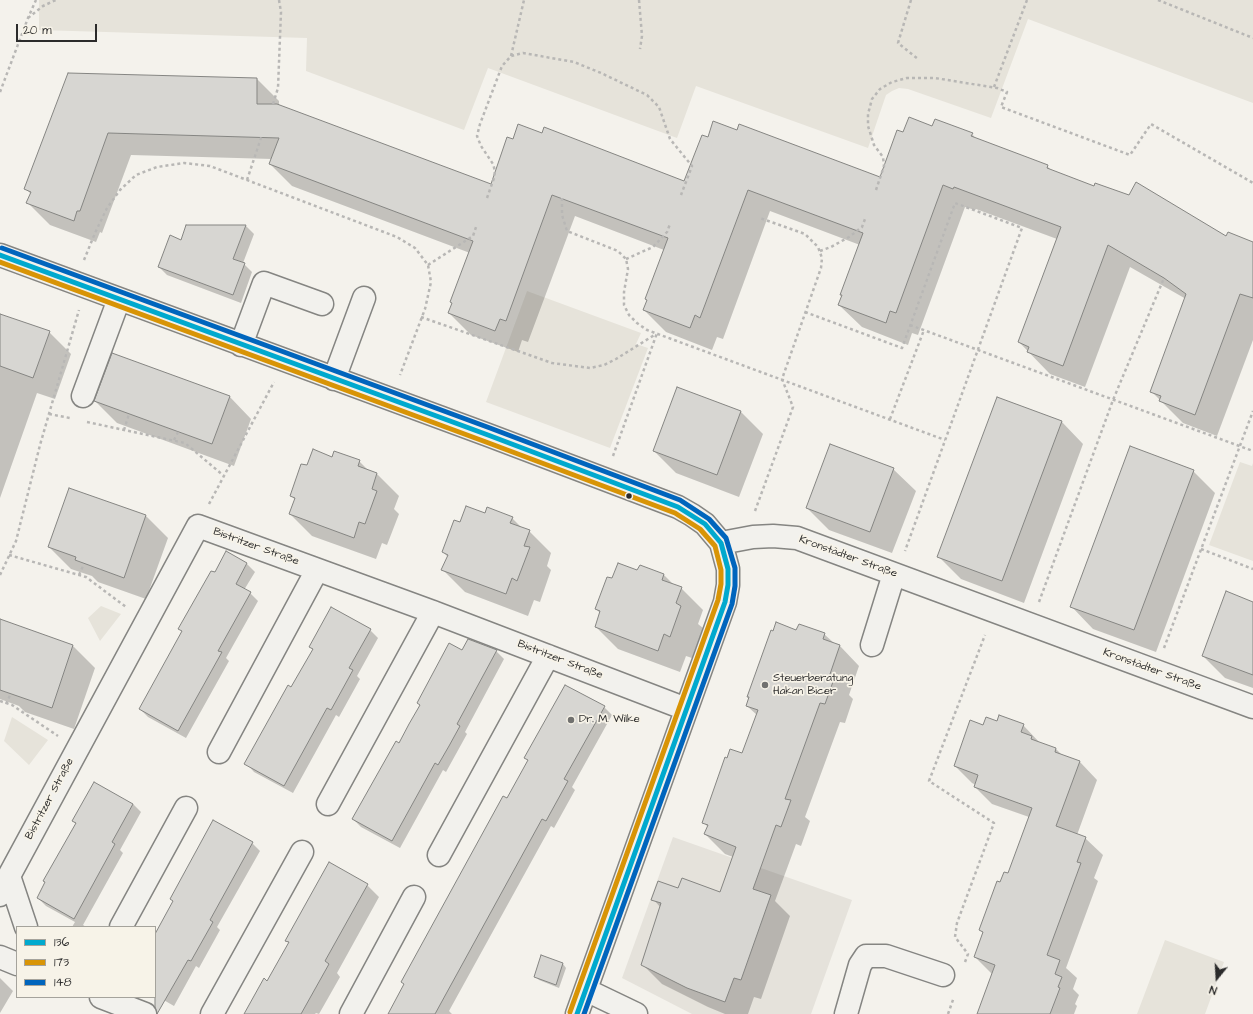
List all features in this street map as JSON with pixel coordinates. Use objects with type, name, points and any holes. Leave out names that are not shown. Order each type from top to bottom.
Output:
[{"type":"street","points":[[0,255],[678,507],[705,524],[721,543],[728,569],[725,602],[577,1014]]},
{"type":"street","points":[[241,345],[264,283],[322,304]]},
{"type":"street","points":[[334,379],[364,298]]},
{"type":"street","points":[[83,396],[119,299]]},
{"type":"street","name":"Bistritzer Straße","points":[[25,926],[5,886],[77,749],[198,526],[433,612],[686,709]]},
{"type":"street","name":"Kronstädter Straße","points":[[721,543],[745,538],[773,536],[797,538],[1253,707]]},
{"type":"street","points":[[219,752],[317,570]]},
{"type":"street","points":[[872,645],[895,574]]},
{"type":"street","points":[[328,804],[433,612]]},
{"type":"street","points":[[439,855],[548,656]]},
{"type":"street","points":[[122,926],[186,808]]},
{"type":"street","points":[[212,1014],[302,852]]},
{"type":"street","points":[[350,1014],[414,897]]},
{"type":"street","points":[[846,1014],[860,965],[866,956],[886,956],[954,978]]},
{"type":"street","points":[[0,957],[16,964]]},
{"type":"street","points":[[586,990],[636,1014]]},
{"type":"street","points":[[103,998],[120,1009],[145,1014]]},
{"type":"path","points":[[0,92],[36,0]]},
{"type":"path","points":[[28,18],[44,6],[56,0]]},
{"type":"path","points":[[273,104],[278,88],[281,12],[279,0]]},
{"type":"path","points":[[487,198],[494,178],[493,164],[481,146],[477,136],[480,124],[502,66],[511,56],[524,0]]},
{"type":"path","points":[[639,0],[642,36],[640,49]]},
{"type":"path","points":[[911,0],[898,43],[918,59]]},
{"type":"path","points":[[994,88],[1027,0]]},
{"type":"path","points":[[1158,0],[1253,38]]},
{"type":"path","points":[[511,56],[523,53],[574,62],[647,95],[659,107],[670,139],[692,166],[682,195]]},
{"type":"path","points":[[876,190],[884,166],[883,157],[874,145],[868,126],[868,114],[872,99],[880,89],[892,82],[907,78],[935,78],[994,88],[1006,92],[1001,107],[1130,155],[1150,124],[1253,183]]},
{"type":"path","points":[[246,180],[262,135]]},
{"type":"path","points":[[0,575],[16,541],[95,233],[107,208],[120,190],[136,176],[157,167],[184,163],[210,166],[397,237],[415,248],[428,265],[431,282],[421,317],[391,400]]},
{"type":"path","points":[[562,198],[562,215],[568,231],[618,251],[626,259],[628,269],[624,292],[624,305],[629,315],[637,324],[647,330],[945,440]]},
{"type":"path","points":[[805,312],[902,348],[955,203],[1022,228],[895,574]]},
{"type":"path","points":[[745,538],[793,407],[782,379],[821,268],[822,258],[814,241],[805,234],[760,218]]},
{"type":"path","points":[[820,251],[849,237],[862,227],[865,219]]},
{"type":"path","points":[[626,259],[653,247],[667,232],[670,224]]},
{"type":"path","points":[[428,265],[473,236],[476,227]]},
{"type":"path","points":[[1031,625],[1113,400],[1164,278]]},
{"type":"path","points":[[421,317],[552,364],[584,368],[604,365],[657,333]]},
{"type":"path","points":[[910,325],[1253,451]]},
{"type":"path","points":[[890,420],[924,330]]},
{"type":"path","points":[[605,479],[657,333]]},
{"type":"path","points":[[198,526],[272,387],[282,359]]},
{"type":"path","points":[[1155,671],[1253,411]]},
{"type":"path","points":[[49,414],[72,418]]},
{"type":"path","points":[[124,430],[129,414]]},
{"type":"path","points":[[86,422],[185,443],[224,476]]},
{"type":"path","points":[[174,440],[178,432]]},
{"type":"path","points":[[1201,549],[1253,569]]},
{"type":"path","points":[[9,555],[86,577],[146,621]]},
{"type":"path","points":[[79,575],[84,564]]},
{"type":"path","points":[[948,1014],[954,978],[968,954],[955,937],[957,923],[994,823],[929,781],[994,611]]},
{"type":"path","points":[[6,704],[11,693]]},
{"type":"path","points":[[0,701],[12,706],[77,749]]},
{"type":"shaded area","points":[[39,0],[1253,0],[1253,103],[1028,19],[991,118],[908,89],[899,88],[886,95],[868,148],[696,86],[677,138],[488,68],[464,130],[306,71],[307,38],[39,30]]},
{"type":"shaded area","points":[[527,291],[641,333],[636,344],[648,348],[610,448],[486,402]]},
{"type":"shaded area","points":[[1240,462],[1252,466],[1253,463],[1253,561],[1209,545]]},
{"type":"shaded area","points":[[101,606],[121,614],[100,641],[88,618]]},
{"type":"shaded area","points":[[12,717],[48,740],[29,765],[4,741]]},
{"type":"shaded area","points":[[673,837],[852,900],[811,1014],[692,1014],[622,978]]},
{"type":"shaded area","points":[[1165,940],[1224,962],[1205,1014],[1137,1014]]},
{"type":"building","points":[[68,73],[257,78],[257,104],[277,104],[491,184],[507,137],[513,139],[518,124],[542,133],[544,127],[684,181],[702,135],[708,137],[713,121],[737,130],[739,124],[880,177],[897,130],[903,132],[909,117],[932,126],[935,119],[973,133],[971,136],[1048,165],[1047,168],[1094,186],[1095,183],[1129,195],[1136,182],[1226,236],[1228,232],[1253,242],[1253,298],[1240,294],[1195,415],[1159,401],[1161,396],[1150,392],[1186,294],[1164,278],[1108,245],[1063,366],[1027,352],[1029,347],[1018,342],[1061,227],[954,187],[953,189],[943,185],[896,313],[890,311],[886,323],[838,305],[842,295],[840,295],[863,233],[748,190],[700,318],[695,315],[690,328],[643,310],[647,300],[645,299],[668,238],[552,195],[506,321],[500,319],[495,331],[448,313],[452,303],[450,302],[473,241],[269,164],[279,138],[108,133],[80,211],[77,211],[74,221],[26,203],[31,192],[24,189]]},
{"type":"building","points":[[186,225],[246,225],[233,259],[245,263],[233,295],[158,267],[170,235],[181,240]]},
{"type":"building","points":[[0,314],[50,331],[33,378],[0,366]]},
{"type":"building","points":[[112,353],[230,396],[212,444],[94,401]]},
{"type":"building","points":[[677,387],[741,411],[717,475],[653,451]]},
{"type":"building","points":[[997,397],[1062,421],[1002,581],[937,557]]},
{"type":"building","points":[[830,444],[894,468],[870,532],[806,508]]},
{"type":"building","points":[[1130,446],[1194,470],[1134,630],[1070,607]]},
{"type":"building","points":[[313,449],[332,457],[334,451],[360,460],[358,466],[377,473],[372,489],[377,491],[365,524],[359,522],[354,538],[289,514],[295,498],[290,496],[301,464],[307,465]]},
{"type":"building","points":[[69,488],[146,515],[124,578],[75,560],[76,557],[48,547]]},
{"type":"building","points":[[466,506],[485,513],[487,507],[513,517],[510,523],[530,530],[524,546],[530,547],[517,581],[512,578],[506,594],[441,570],[448,555],[442,552],[454,520],[460,522]]},
{"type":"building","points":[[226,551],[247,563],[236,584],[251,592],[218,651],[222,652],[178,731],[139,709],[182,631],[178,629],[211,571],[215,572]]},
{"type":"building","points":[[618,563],[637,570],[640,565],[664,574],[662,580],[682,587],[676,603],[681,606],[670,637],[664,634],[658,651],[595,627],[600,611],[595,609],[607,577],[612,578]]},
{"type":"building","points":[[1226,591],[1253,602],[1253,675],[1202,656]]},
{"type":"building","points":[[331,607],[371,629],[349,668],[353,670],[331,710],[327,708],[284,786],[244,764],[288,685],[291,687],[313,649],[309,647]]},
{"type":"building","points":[[0,619],[73,645],[52,708],[0,690]]},
{"type":"building","points":[[776,622],[796,630],[799,624],[825,633],[823,639],[840,645],[829,677],[834,679],[825,704],[820,703],[785,799],[791,800],[781,827],[776,825],[753,889],[771,895],[741,980],[734,978],[725,1002],[687,988],[641,965],[661,903],[651,900],[658,881],[678,888],[682,878],[720,892],[736,847],[704,834],[708,825],[702,823],[725,757],[727,758],[730,749],[742,753],[758,710],[746,706],[749,697],[747,697],[771,630],[773,631]]},
{"type":"building","points":[[468,639],[497,650],[457,724],[460,726],[438,765],[435,763],[392,841],[352,819],[396,741],[399,743],[420,705],[417,703],[449,643],[462,650]]},
{"type":"building","points":[[565,685],[605,706],[564,779],[568,781],[546,821],[542,819],[435,1014],[388,1014],[404,984],[401,982],[503,796],[507,798],[528,760],[524,758]]},
{"type":"building","points":[[999,715],[1024,724],[1021,732],[1032,736],[1031,739],[1056,748],[1055,752],[1080,761],[1056,826],[1086,837],[1077,862],[1081,863],[1047,955],[1060,960],[1055,974],[1062,977],[1058,987],[1060,988],[1050,1014],[977,1014],[995,965],[974,957],[983,932],[979,930],[997,881],[1000,882],[1004,872],[1008,873],[1032,808],[974,787],[978,775],[954,766],[970,720],[983,725],[986,717],[997,721]]},
{"type":"building","points":[[94,782],[133,804],[112,842],[115,844],[74,919],[37,898],[45,882],[43,881],[76,823],[72,821]]},
{"type":"building","points":[[213,820],[253,842],[210,920],[213,922],[191,961],[188,960],[157,1014],[155,1007],[156,932],[173,901],[170,899]]},
{"type":"building","points":[[329,862],[368,884],[325,961],[329,964],[301,1014],[244,1014],[264,978],[267,981],[289,942],[285,941]]},
{"type":"building","points":[[541,955],[563,963],[556,985],[534,977]]},
{"type":"transit line","name":"148","points":[[2,248],[490,428],[680,500],[709,519],[726,538],[735,568],[735,586],[732,604],[584,1014]]},
{"type":"transit line","name":"136","points":[[0,255],[488,435],[678,507],[705,524],[721,543],[728,569],[728,585],[725,602],[577,1014]]},
{"type":"transit line","name":"173","points":[[0,262],[675,513],[700,529],[715,546],[721,570],[721,584],[718,600],[570,1012]]},
{"type":"place","name":"Steuerberatung Hakan Bicer","points":[[765,685]]},
{"type":"place","name":"Dr. M. Wilke","points":[[571,720]]}]
